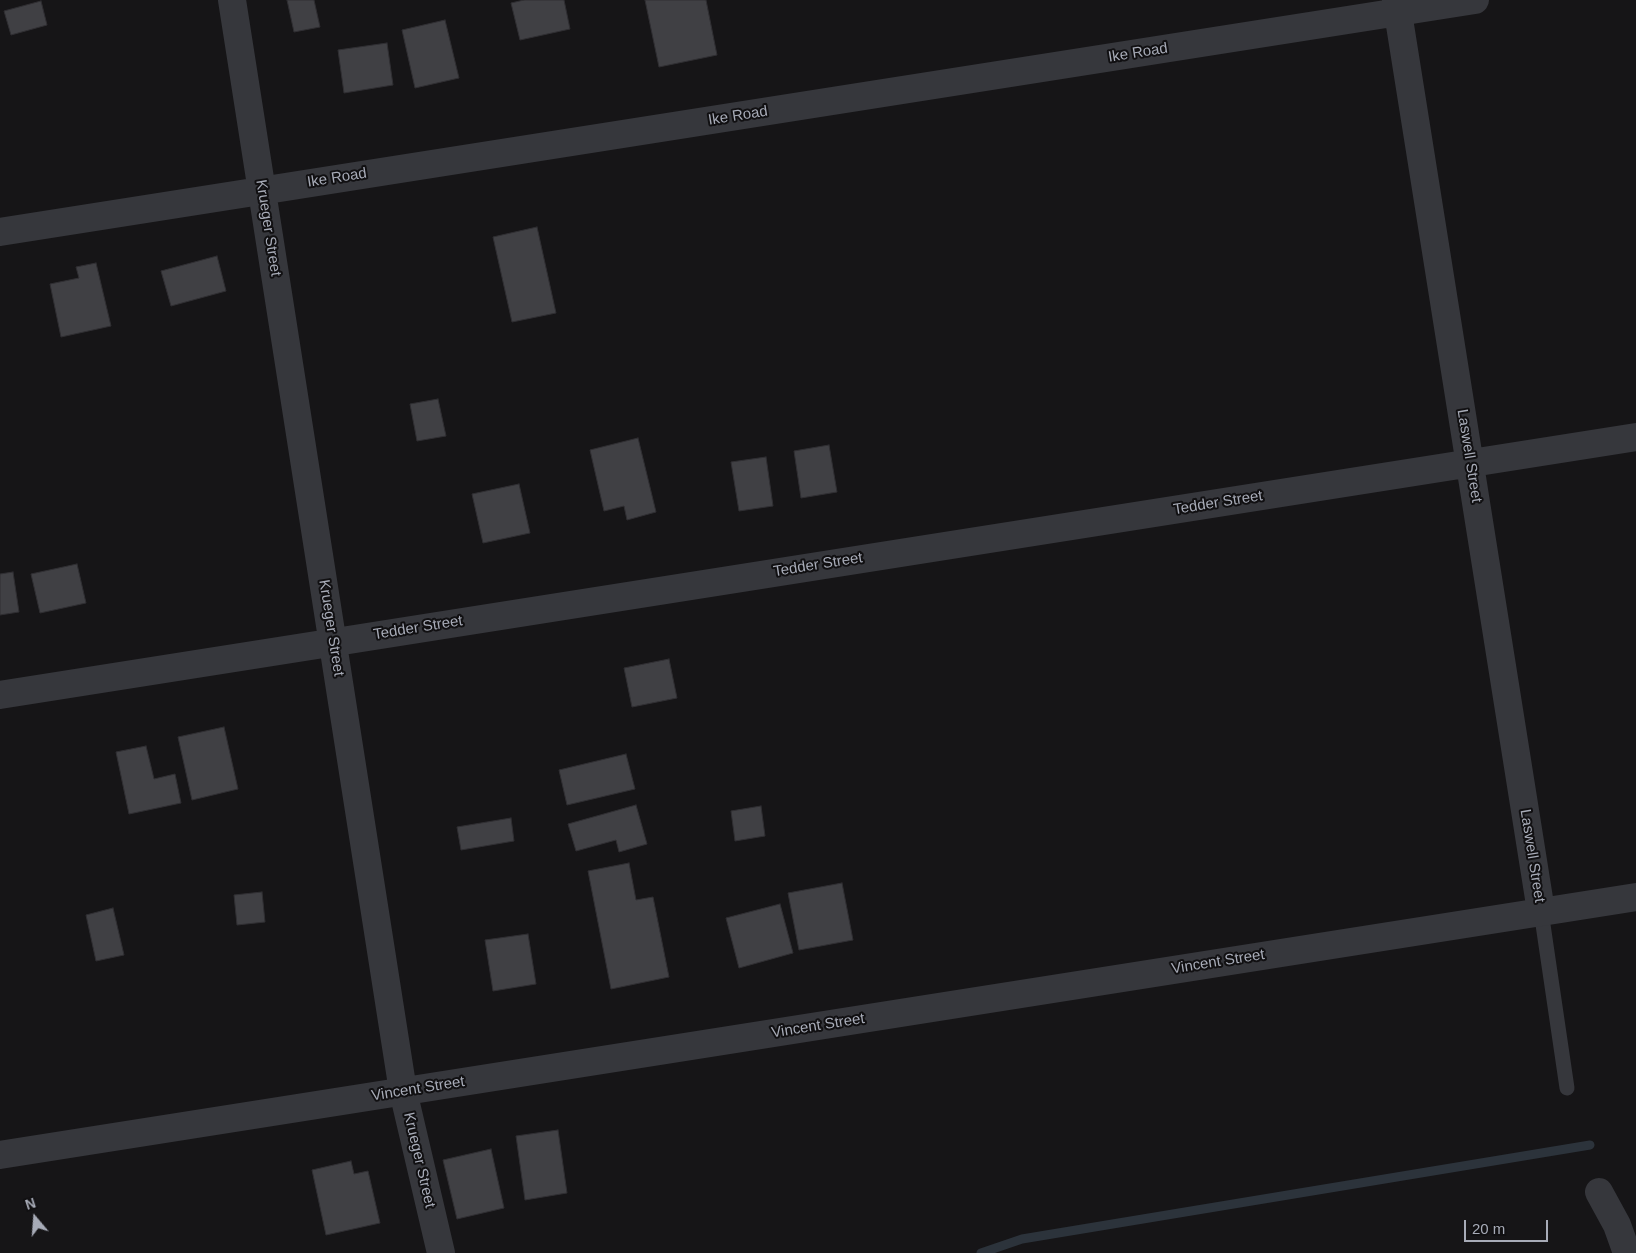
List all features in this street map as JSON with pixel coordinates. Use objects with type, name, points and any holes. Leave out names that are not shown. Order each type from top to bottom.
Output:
[{"type":"street","name":"Krueger Street","points":[[232,0],[403,1091],[442,1253]]},
{"type":"street","name":"Ike Road","points":[[0,232],[1397,6],[1475,0]]},
{"type":"street","name":"Laswell Street","points":[[1397,6],[1541,911]]},
{"type":"street","name":"Tedder Street","points":[[0,695],[1636,437]]},
{"type":"street","name":"Vincent Street","points":[[0,1156],[1636,897]]},
{"type":"street","points":[[1599,1192],[1618,1226],[1627,1253]]},
{"type":"lane","points":[[1541,911],[1567,1088]]},
{"type":"building","points":[[287,0],[314,0],[320,27],[294,32]]},
{"type":"building","points":[[524,0],[564,0],[570,29],[520,40],[511,3]]},
{"type":"building","points":[[645,0],[706,0],[717,55],[659,67]]},
{"type":"building","points":[[41,1],[47,25],[11,35],[4,11]]},
{"type":"building","points":[[445,20],[459,78],[415,88],[402,30]]},
{"type":"building","points":[[387,43],[393,85],[344,93],[338,50]]},
{"type":"building","points":[[537,227],[556,313],[512,322],[493,237]]},
{"type":"building","points":[[217,256],[226,291],[171,306],[161,271]]},
{"type":"building","points":[[96,263],[111,326],[61,337],[50,284],[79,278],[76,267]]},
{"type":"building","points":[[438,399],[446,436],[417,441],[410,404]]},
{"type":"building","points":[[638,438],[656,512],[627,520],[624,506],[604,511],[590,450]]},
{"type":"building","points":[[829,445],[837,492],[801,498],[794,451]]},
{"type":"building","points":[[766,457],[773,506],[739,511],[731,462]]},
{"type":"building","points":[[519,484],[530,533],[483,543],[472,494]]},
{"type":"building","points":[[77,564],[86,603],[40,613],[31,574]]},
{"type":"building","points":[[13,572],[19,612],[0,615],[0,574]]},
{"type":"building","points":[[669,659],[677,698],[632,707],[624,668]]},
{"type":"building","points":[[224,727],[238,789],[192,800],[178,737]]},
{"type":"building","points":[[146,746],[154,779],[175,774],[181,803],[129,814],[116,752]]},
{"type":"building","points":[[626,754],[635,789],[567,805],[559,770]]},
{"type":"building","points":[[636,805],[647,844],[619,852],[616,840],[576,851],[568,824]]},
{"type":"building","points":[[761,806],[765,836],[735,841],[731,811]]},
{"type":"building","points":[[511,818],[514,841],[461,850],[457,827]]},
{"type":"building","points":[[629,863],[636,900],[653,897],[669,977],[611,989],[588,871]]},
{"type":"building","points":[[842,883],[853,940],[799,950],[788,893]]},
{"type":"building","points":[[262,892],[265,922],[237,925],[234,895]]},
{"type":"building","points":[[780,904],[793,953],[739,968],[726,918]]},
{"type":"building","points":[[113,908],[124,955],[96,961],[86,915]]},
{"type":"building","points":[[528,934],[536,984],[493,991],[485,940]]},
{"type":"building","points":[[558,1130],[567,1193],[525,1200],[516,1136]]},
{"type":"building","points":[[491,1149],[504,1208],[457,1219],[443,1160]]},
{"type":"building","points":[[351,1161],[354,1174],[368,1171],[380,1223],[326,1235],[312,1170]]},
{"type":"waterway","points":[[981,1253],[1022,1239],[1590,1145]]}]
